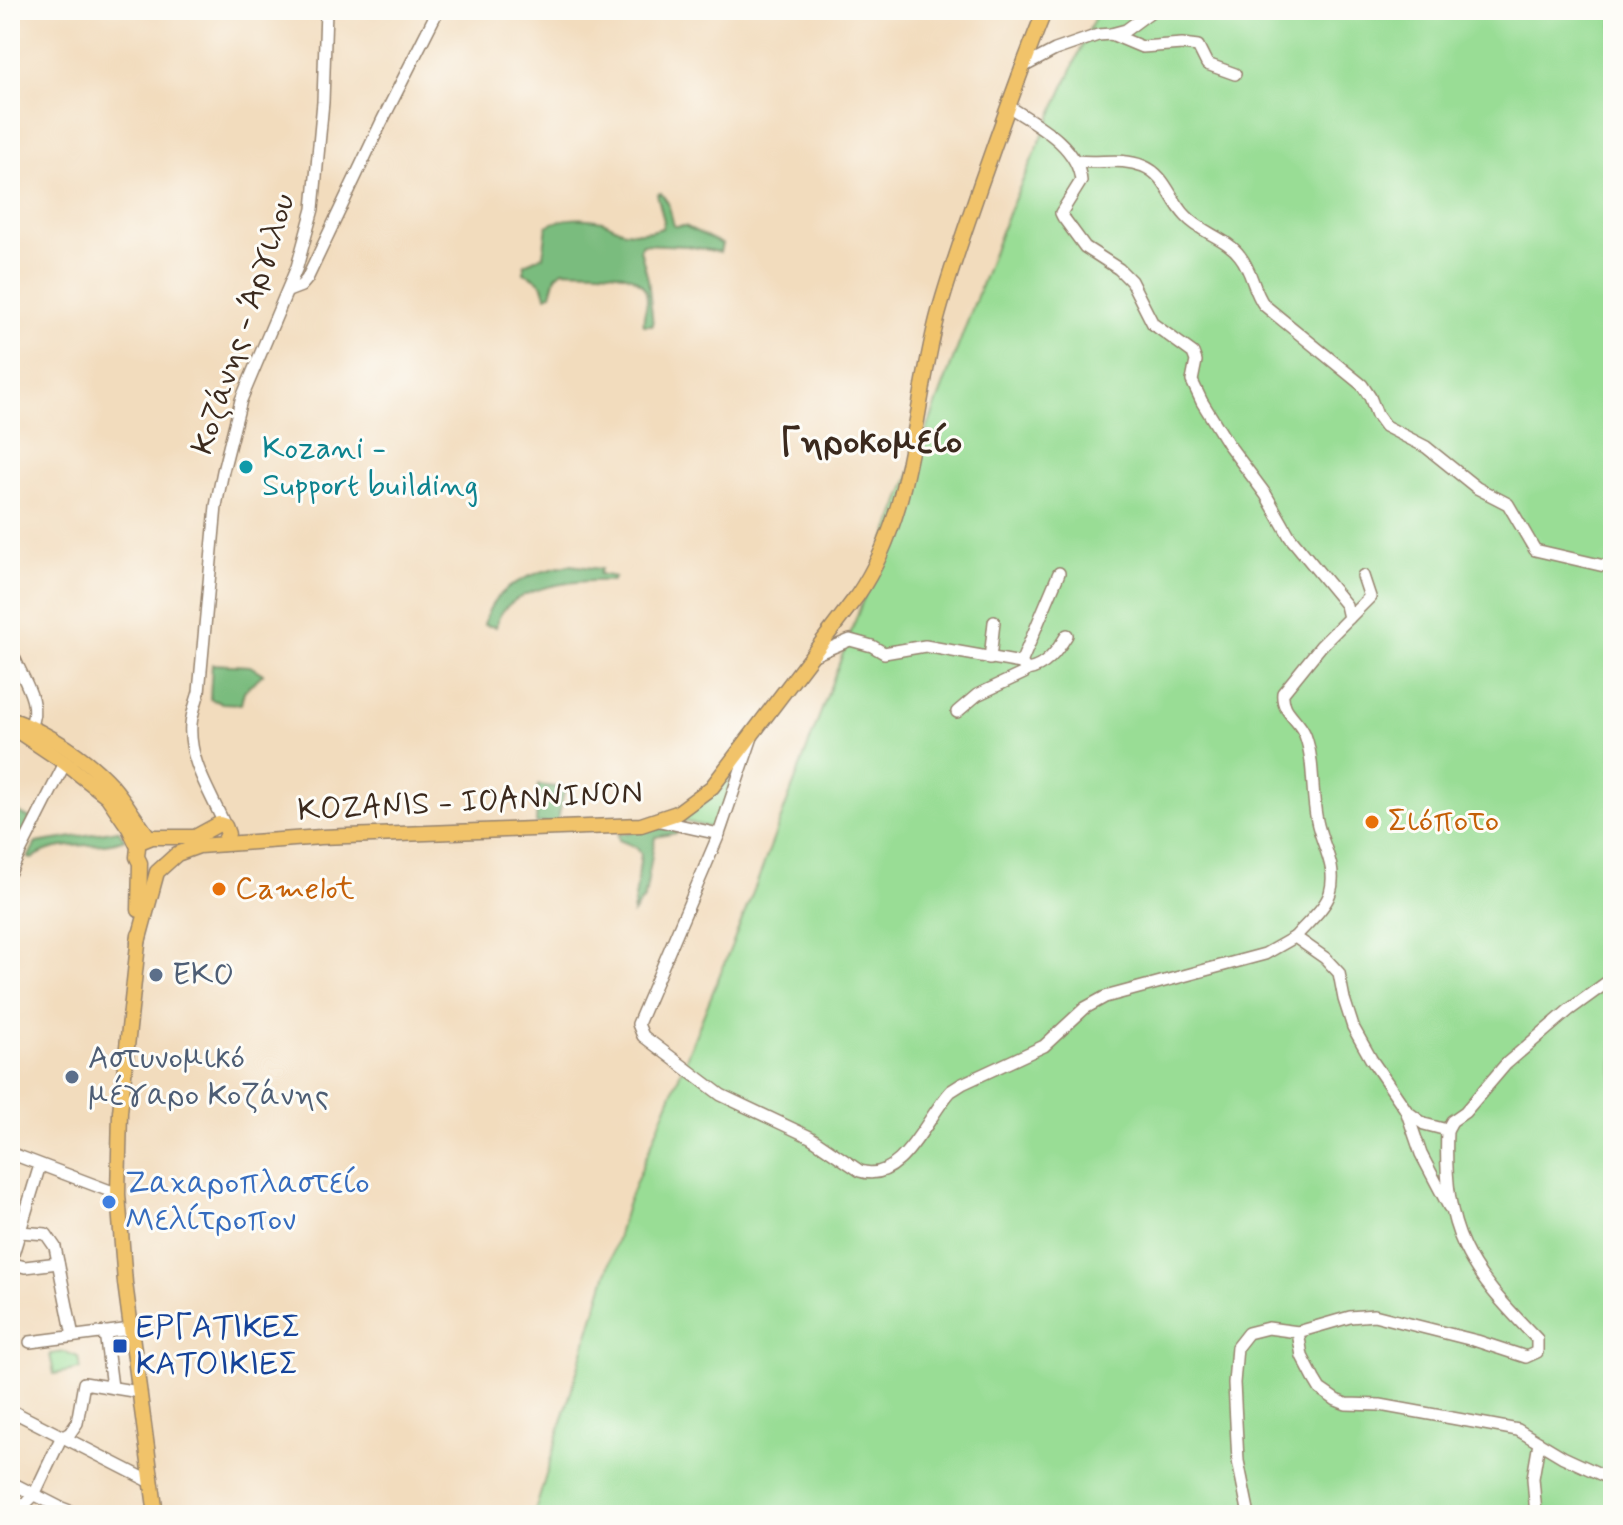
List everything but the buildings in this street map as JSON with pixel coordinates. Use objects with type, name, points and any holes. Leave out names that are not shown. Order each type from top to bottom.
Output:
[{"type":"main road","name":"KOZANIS - IOANNINON","points":[[164,864],[194,848],[275,839],[604,828],[660,821],[687,808],[705,794],[867,582],[895,522],[946,284],[1021,69],[1045,10]]},
{"type":"main road","points":[[10,719],[30,726],[101,775],[154,837],[168,847],[164,864],[151,888],[138,942]]},
{"type":"main road","points":[[10,726],[107,796],[125,820],[138,847]]},
{"type":"main road","name":"KOZANIS - IOANNINON","points":[[154,837],[195,837],[218,828],[242,836],[275,839]]},
{"type":"main road","points":[[218,828],[208,839],[219,844]]},
{"type":"main road","points":[[154,837],[143,840],[138,847],[138,942],[120,1112],[118,1194],[131,1329],[156,1515]]},
{"type":"main road","points":[[140,863],[152,869],[164,864]]},
{"type":"street","name":"Κοζάνης - Άργιλου","points":[[218,828],[193,753],[191,734],[199,692],[216,506],[241,400],[288,291],[305,242],[317,183],[326,10]]},
{"type":"street","points":[[288,291],[301,286],[307,279],[438,10]]},
{"type":"street","points":[[1021,69],[1070,44],[1126,30],[1153,10]]},
{"type":"street","points":[[1111,34],[1135,46],[1198,46],[1207,64],[1235,74]]},
{"type":"street","points":[[1008,106],[1056,140],[1077,161],[1091,164],[1128,161],[1158,174],[1188,219],[1238,252],[1256,295],[1264,305],[1352,380],[1362,385],[1385,426],[1426,447],[1477,488],[1508,504],[1535,550],[1613,568]]},
{"type":"street","points":[[1077,161],[1081,181],[1061,213],[1063,217],[1085,247],[1119,269],[1131,281],[1153,324],[1193,353],[1196,361],[1192,381],[1202,402],[1266,495],[1290,537],[1346,605],[1349,618]]},
{"type":"street","points":[[957,712],[977,695],[1024,673],[1059,573]]},
{"type":"street","points":[[753,734],[719,834],[642,1009],[639,1032],[692,1076],[721,1095],[810,1137],[868,1173],[884,1172],[904,1155],[944,1099],[962,1084],[1044,1046],[1094,1003],[1265,954],[1295,937],[1327,899],[1333,876],[1317,823],[1305,732],[1287,712],[1282,701],[1283,693],[1321,646],[1370,597],[1363,576]]},
{"type":"street","points":[[990,659],[994,622]]},
{"type":"street","points":[[810,657],[850,640],[884,653],[925,646],[1039,667],[1053,655],[1067,635]]},
{"type":"street","points":[[10,646],[34,705],[34,718],[30,726]]},
{"type":"street","points":[[10,872],[65,763]]},
{"type":"street","points":[[660,821],[719,834]]},
{"type":"street","points":[[1249,1515],[1236,1443],[1234,1373],[1237,1347],[1248,1333],[1268,1328],[1298,1332],[1350,1317],[1374,1315],[1526,1357],[1535,1354],[1539,1347],[1537,1339],[1489,1286],[1466,1253],[1449,1207],[1421,1154],[1406,1110],[1353,1027],[1339,973],[1325,958],[1295,937]]},
{"type":"street","points":[[1449,1207],[1447,1130],[1452,1121],[1465,1112],[1506,1064],[1569,1010],[1613,978]]},
{"type":"street","points":[[1406,1110],[1424,1124],[1447,1130]]},
{"type":"street","points":[[10,1153],[118,1194]]},
{"type":"street","points":[[40,1165],[10,1264],[25,1267],[58,1263]]},
{"type":"street","points":[[20,1232],[46,1234],[55,1247],[73,1336]]},
{"type":"street","points":[[30,1342],[131,1329]]},
{"type":"street","points":[[105,1332],[112,1387]]},
{"type":"street","points":[[1298,1332],[1302,1356],[1314,1379],[1320,1389],[1336,1400],[1518,1430],[1613,1480]]},
{"type":"street","points":[[14,1515],[34,1495],[61,1438],[70,1433],[77,1423],[84,1383],[139,1392]]},
{"type":"street","points":[[10,1410],[151,1482]]},
{"type":"street","points":[[1536,1515],[1533,1478],[1539,1443]]},
{"type":"street","points":[[10,1482],[58,1511],[80,1515]]},
{"type":"green space","points":[[1098,10],[1613,10],[1613,1515],[534,1515],[628,1202],[756,885],[1007,216]]},
{"type":"green space","points":[[661,193],[668,203],[674,226],[685,226],[722,244],[720,252],[687,246],[643,244],[640,249],[648,279],[653,325],[644,325],[647,300],[644,288],[626,275],[563,270],[556,276],[551,294],[546,296],[539,281],[524,273],[524,264],[543,256],[547,226],[560,221],[595,220],[630,232],[662,228],[664,221],[657,194]]},
{"type":"green space","points":[[570,565],[601,569],[599,574],[615,577],[612,581],[563,584],[527,594],[501,613],[496,627],[484,625],[488,611],[505,590],[529,576]]},
{"type":"green space","points":[[212,664],[250,666],[263,674],[244,691],[241,704],[222,703],[210,699]]},
{"type":"green space","points":[[730,776],[728,802],[717,829],[678,820],[709,799]]},
{"type":"green space","points":[[538,785],[565,788],[557,823],[536,823]]},
{"type":"green space","points":[[14,810],[32,819],[18,845],[10,845],[10,819]]},
{"type":"green space","points":[[662,828],[677,830],[677,833],[655,837],[645,897],[633,913],[641,854],[636,847],[619,840],[618,834]]},
{"type":"green space","points":[[118,830],[125,839],[53,849],[28,858],[36,843]]},
{"type":"green space","points":[[65,1352],[78,1357],[80,1369],[54,1374],[50,1354]]},
{"type":"place","name":"Kozani - Support building","points":[[246,467]]},
{"type":"place","name":"Σιόποτο","points":[[1372,822]]},
{"type":"place","name":"Camelot","points":[[219,889]]},
{"type":"place","name":"EKO","points":[[156,975]]},
{"type":"place","name":"Αστυνομικό μέγαρο Κοζάνης","points":[[72,1077]]},
{"type":"place","name":"Ζαχαροπλαστείο Μελίτροπον","points":[[109,1202]]},
{"type":"place","name":"ΕΡΓΑΤΙΚΕΣ ΚΑΤΟΙΚΙΕΣ","points":[[120,1346]]},
{"type":"district","name":"Γηροκομείο","points":[[871,443]]}]
